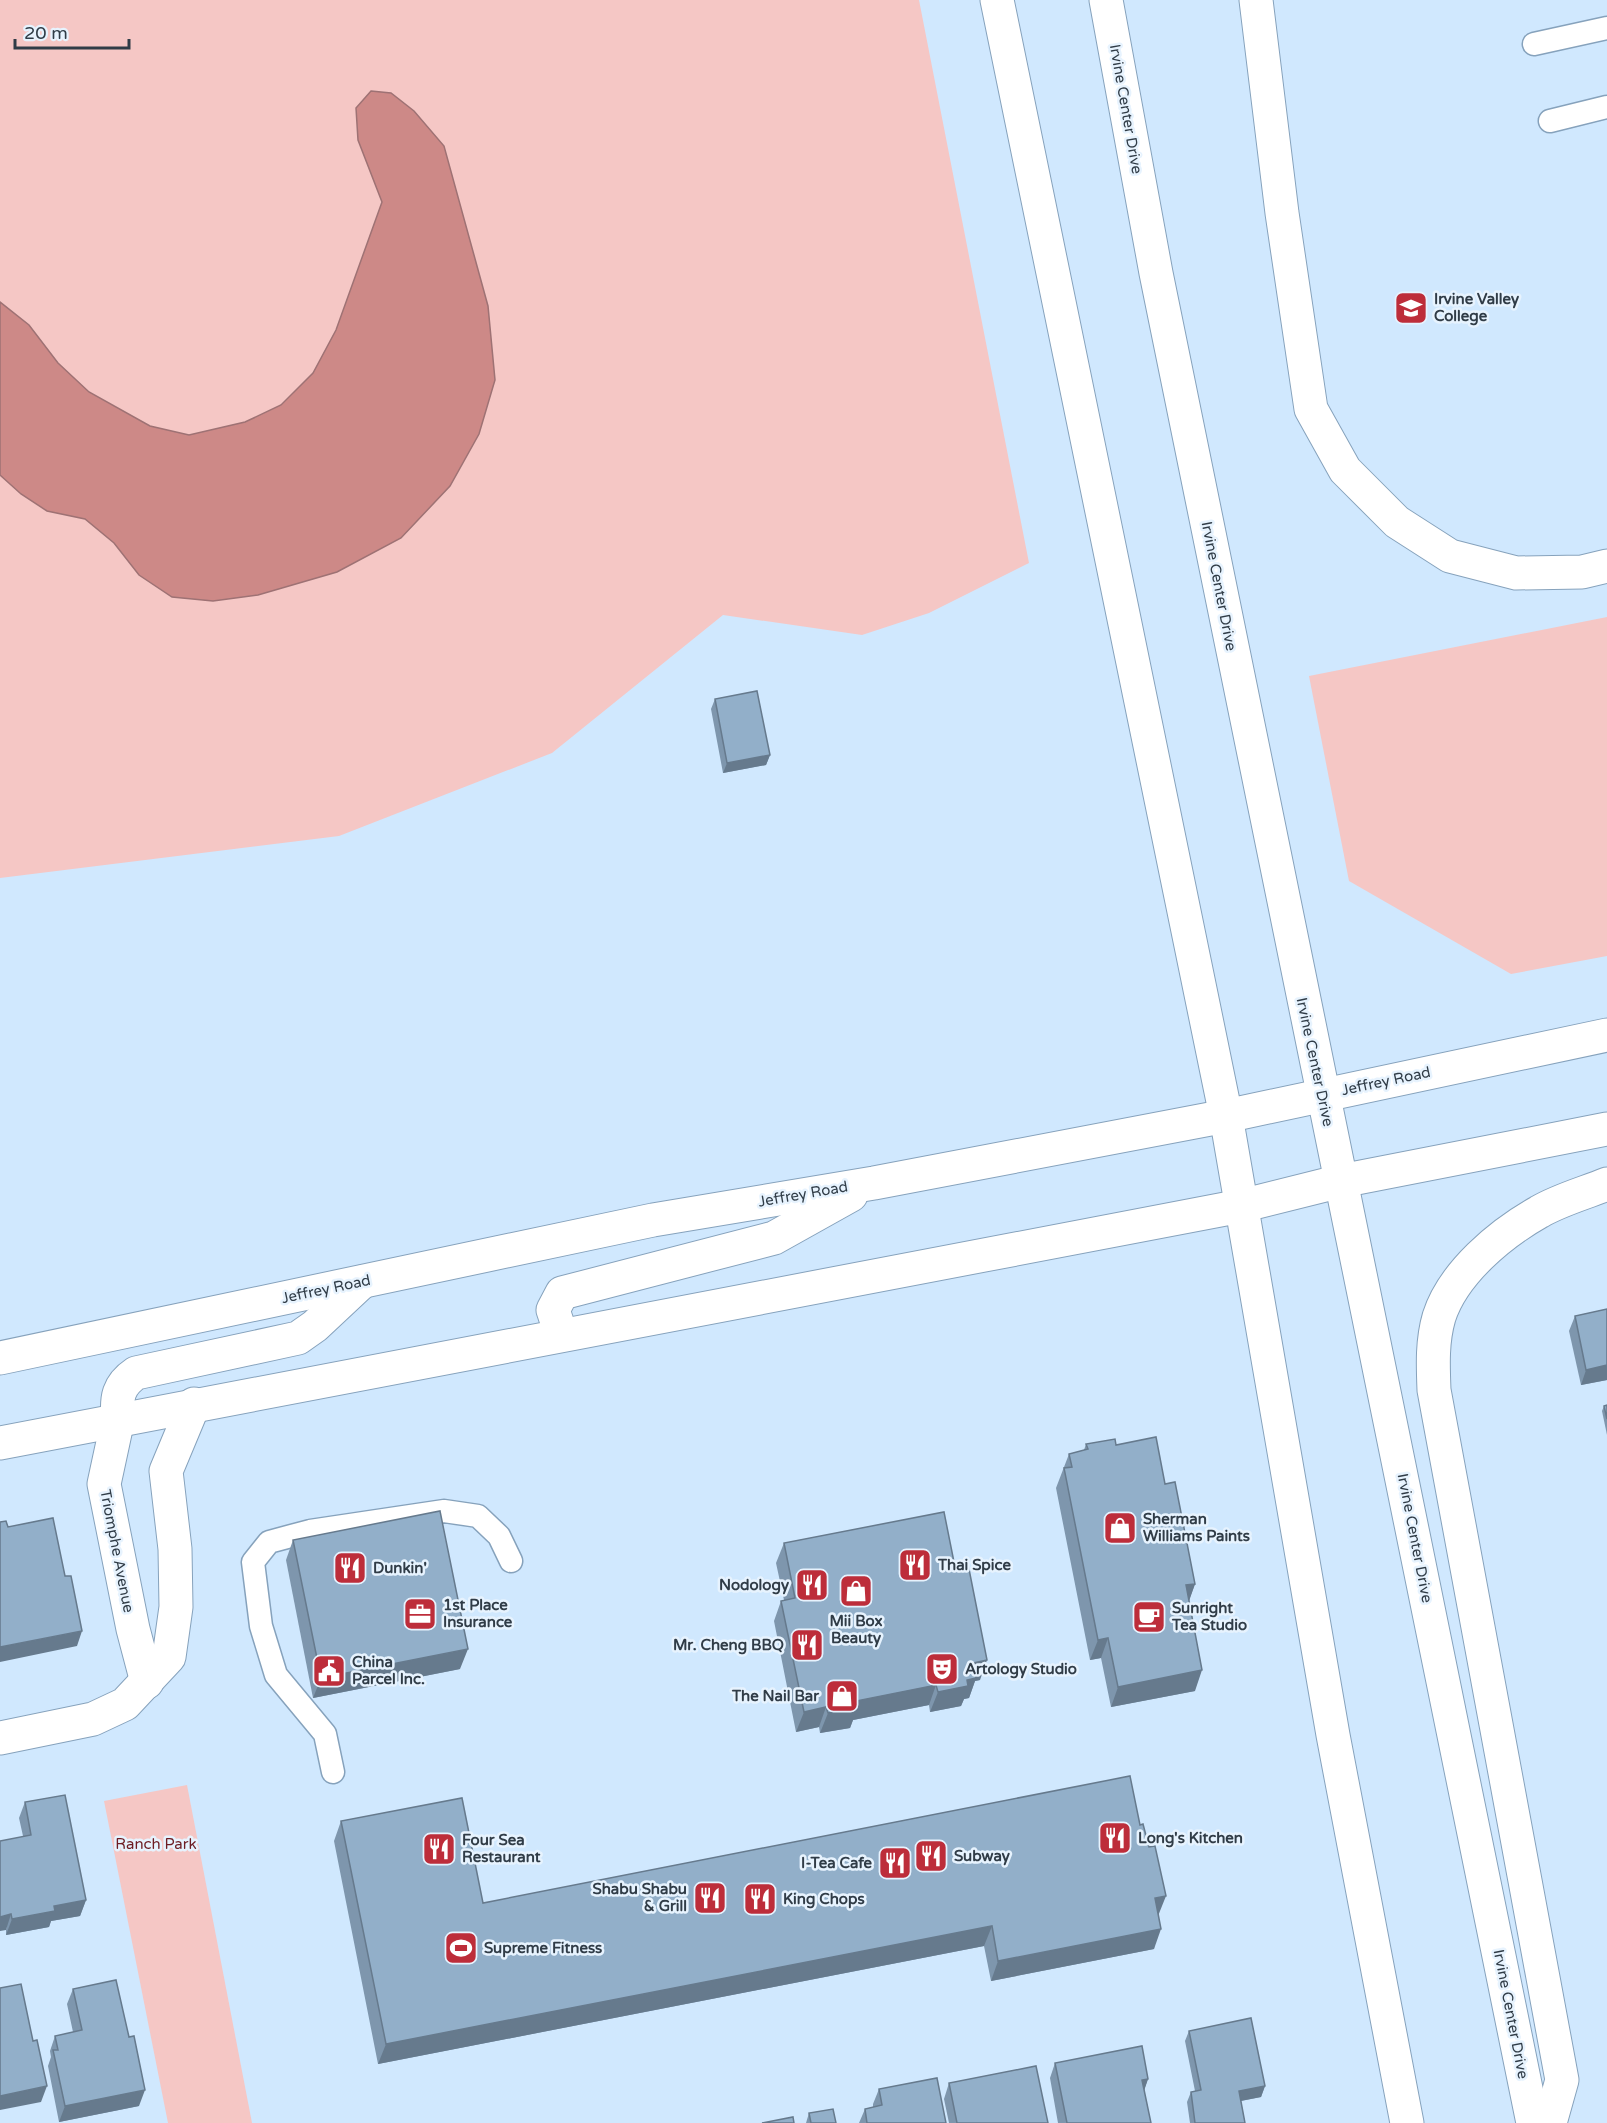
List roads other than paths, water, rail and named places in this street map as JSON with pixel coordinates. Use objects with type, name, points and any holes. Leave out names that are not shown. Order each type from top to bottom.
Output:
[{"type":"main road","points":[[996,0],[1226,1116],[1334,1735],[1407,2123]]},
{"type":"main road","name":"Irvine Center Drive","points":[[1106,0],[1156,273],[1321,1094],[1341,1181],[1533,2123]]},
{"type":"main road","points":[[1256,0],[1282,213],[1311,409],[1345,471],[1397,522],[1450,556],[1516,573],[1582,572],[1607,566]]},
{"type":"main road","name":"Jeffrey Road","points":[[0,1358],[653,1220],[874,1183],[1226,1116],[1607,1035]]},
{"type":"main road","points":[[0,1443],[194,1404],[1241,1206],[1341,1181],[1607,1129]]},
{"type":"main road","points":[[561,1335],[553,1310],[556,1300],[562,1293],[774,1238],[874,1183]]},
{"type":"main road","points":[[1550,2123],[1562,2080],[1434,1390],[1432,1349],[1439,1316],[1460,1278],[1501,1238],[1539,1211],[1607,1184]]},
{"type":"main road","name":"Triomphe Avenue","points":[[136,1693],[133,1629],[104,1484],[118,1419],[116,1400],[120,1389],[136,1373],[298,1338],[315,1326],[362,1282]]},
{"type":"main road","points":[[0,1738],[93,1719],[136,1693],[170,1657],[176,1607],[175,1549],[166,1471],[194,1404]]},
{"type":"lane","points":[[1534,45],[1607,28]]},
{"type":"lane","points":[[1550,121],[1607,107]]},
{"type":"lane","points":[[333,1772],[325,1734],[276,1675],[261,1626],[254,1562],[269,1542],[310,1532],[444,1510],[478,1516],[500,1536],[511,1561]]},
{"type":"place","name":"Irvine Valley College","points":[[1411,308]]},
{"type":"place","name":"Sherman Williams Paints","points":[[1120,1528]]},
{"type":"place","name":"Thai Spice","points":[[915,1565]]},
{"type":"place","name":"Dunkin'","points":[[350,1568]]},
{"type":"place","name":"Nodology","points":[[812,1585]]},
{"type":"place","name":"Mii Box Beauty","points":[[856,1591]]},
{"type":"place","name":"1st Place Insurance","points":[[420,1614]]},
{"type":"place","name":"Sunright Tea Studio","points":[[1149,1617]]},
{"type":"place","name":"Mr. Cheng BBQ","points":[[807,1645]]},
{"type":"place","name":"Artology Studio","points":[[942,1669]]},
{"type":"place","name":"China Parcel Inc.","points":[[329,1671]]},
{"type":"place","name":"The Nail Bar","points":[[842,1696]]},
{"type":"place","name":"Long's Kitchen","points":[[1115,1838]]},
{"type":"place","name":"Four Sea Restaurant","points":[[439,1849]]},
{"type":"place","name":"Subway","points":[[931,1856]]},
{"type":"place","name":"I-Tea Cafe","points":[[895,1863]]},
{"type":"place","name":"Shabu Shabu & Grill","points":[[710,1898]]},
{"type":"place","name":"King Chops","points":[[760,1899]]},
{"type":"place","name":"Supreme Fitness","points":[[461,1948]]},
{"type":"park label","name":"Ranch Park","points":[[156,1844]]}]
